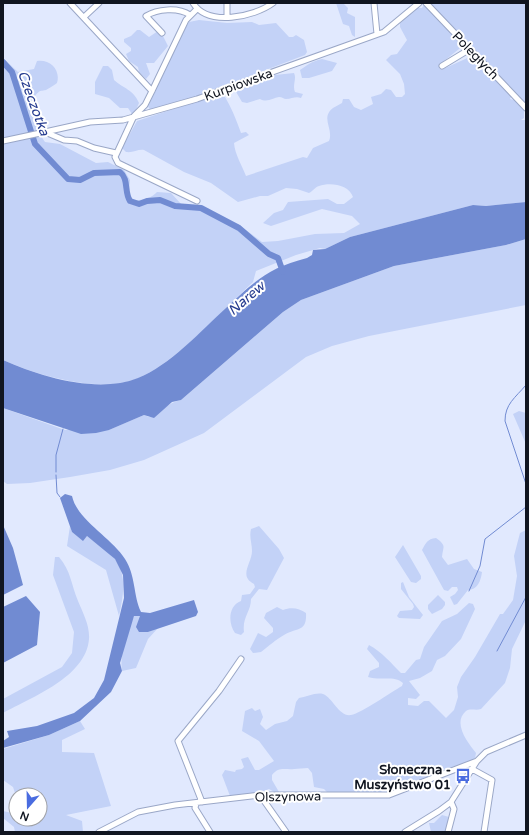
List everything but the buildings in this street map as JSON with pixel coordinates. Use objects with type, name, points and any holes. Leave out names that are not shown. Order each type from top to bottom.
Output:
[{"type":"street","points":[[70,3],[152,91]]},
{"type":"street","points":[[84,17],[99,3]]},
{"type":"street","points":[[193,3],[197,9],[206,14],[227,17],[249,15],[272,3]]},
{"type":"street","points":[[227,3],[227,17]]},
{"type":"street","points":[[374,3],[377,34]]},
{"type":"street","name":"Kurpiowska","points":[[3,140],[90,122],[123,120],[197,99],[388,30],[418,3]]},
{"type":"street","name":"Poległych","points":[[426,3],[526,108]]},
{"type":"street","points":[[196,201],[118,163],[115,157],[134,116],[145,105],[190,15],[197,9]]},
{"type":"street","points":[[162,33],[146,16],[154,11],[182,11],[190,15]]},
{"type":"street","points":[[442,66],[470,49]]},
{"type":"street","points":[[45,132],[64,140],[77,141],[94,148],[116,153]]},
{"type":"street","points":[[202,802],[178,741],[219,691],[241,659]]},
{"type":"street","points":[[406,832],[451,802],[483,754],[493,747],[526,735]]},
{"type":"street","name":"Olszynowa","points":[[100,832],[138,812],[151,808],[260,795],[389,795],[477,761]]},
{"type":"street","points":[[472,770],[492,780],[484,832]]},
{"type":"street","points":[[260,795],[286,832]]},
{"type":"street","points":[[448,832],[454,809],[451,802]]},
{"type":"street","points":[[196,803],[196,808],[210,832]]},
{"type":"shaded area","points":[[336,3],[343,3],[348,8],[347,13],[355,17],[355,37],[352,35],[349,26],[343,24]]},
{"type":"shaded area","points":[[425,3],[464,45],[439,65],[439,68],[441,70],[474,55],[507,90],[511,97],[510,99],[517,101],[524,108],[524,118],[521,120],[526,120],[526,202],[486,206],[473,205],[350,237],[325,249],[320,248],[296,255],[256,271],[253,282],[199,334],[168,360],[139,378],[106,384],[88,384],[34,372],[3,360],[3,58],[18,72],[34,69],[37,61],[46,62],[53,66],[56,70],[58,78],[57,83],[46,90],[40,91],[35,96],[33,102],[32,109],[36,124],[42,137],[45,142],[60,144],[96,163],[108,162],[124,170],[130,180],[129,192],[133,200],[146,199],[157,192],[171,193],[182,205],[204,207],[230,223],[238,224],[262,242],[278,241],[315,234],[344,233],[360,224],[352,216],[322,209],[271,226],[263,223],[274,213],[283,210],[288,202],[328,199],[337,204],[344,204],[353,197],[344,187],[329,184],[318,187],[309,193],[297,189],[286,188],[268,196],[260,196],[238,202],[211,183],[184,172],[144,150],[126,152],[122,148],[137,121],[223,94],[241,133],[246,132],[249,135],[234,143],[237,156],[246,176],[303,157],[307,158],[313,148],[329,141],[330,132],[327,120],[329,112],[342,103],[343,99],[349,99],[354,107],[361,110],[373,104],[371,97],[381,94],[386,89],[391,90],[396,97],[402,97],[405,94],[404,84],[400,74],[386,60],[391,55],[397,54],[407,40],[400,27],[400,23],[416,8],[422,8]]},
{"type":"shaded area","points":[[428,3],[526,3],[526,106]]},
{"type":"shaded area","points":[[199,20],[227,23],[252,22],[259,25],[276,23],[289,37],[296,35],[304,40],[307,52],[305,55],[201,95],[150,110],[148,106],[186,27],[189,22]]},
{"type":"shaded area","points":[[137,30],[140,30],[149,37],[158,31],[161,32],[168,46],[154,63],[146,63],[150,74],[146,79],[139,72],[138,67],[129,61],[126,54],[131,51],[131,48],[124,42],[124,39],[131,36]]},
{"type":"shaded area","points":[[322,59],[337,63],[332,71],[309,78],[302,78],[300,70],[312,62]]},
{"type":"shaded area","points":[[103,66],[108,66],[112,70],[114,80],[137,98],[139,103],[136,110],[132,114],[128,108],[120,108],[109,98],[95,94],[95,82]]},
{"type":"shaded area","points":[[294,73],[294,89],[295,92],[303,94],[301,98],[297,97],[286,99],[279,97],[268,100],[260,99],[247,103],[242,102],[235,90],[237,87],[275,75]]},
{"type":"shaded area","points":[[526,239],[526,305],[369,336],[332,346],[306,357],[204,433],[144,460],[110,470],[30,483],[7,484],[3,481],[3,408],[65,430],[109,430],[144,415],[149,417],[172,403],[181,400],[283,312],[301,300],[394,266],[506,245]]},
{"type":"shaded area","points":[[519,411],[526,413],[526,444],[513,414]]},
{"type":"shaded area","points":[[70,526],[72,532],[83,540],[87,536],[108,552],[118,564],[123,579],[123,594],[119,616],[106,570],[67,546]]},
{"type":"shaded area","points":[[259,526],[279,549],[284,558],[267,590],[259,589],[251,599],[250,608],[244,622],[244,632],[241,635],[235,633],[231,624],[230,615],[237,603],[241,601],[242,595],[250,594],[255,587],[254,584],[249,581],[246,573],[252,551],[250,535],[251,529]]},
{"type":"shaded area","points":[[526,530],[526,620],[512,649],[510,668],[505,683],[481,709],[466,711],[462,716],[461,727],[469,744],[476,753],[475,758],[466,764],[393,793],[329,794],[324,789],[314,787],[312,773],[308,768],[277,770],[272,775],[272,780],[279,792],[276,793],[269,789],[259,793],[230,796],[222,775],[225,770],[235,772],[236,770],[242,769],[244,767],[241,759],[248,757],[255,770],[259,770],[274,761],[259,741],[242,731],[245,711],[252,708],[255,711],[260,709],[263,717],[260,724],[266,730],[275,724],[287,721],[293,716],[296,702],[299,698],[314,694],[323,694],[327,696],[343,713],[347,715],[356,713],[402,686],[403,683],[395,679],[368,677],[370,671],[379,667],[379,663],[367,649],[369,645],[382,654],[401,673],[405,673],[416,660],[420,659],[424,647],[442,621],[457,614],[469,603],[473,604],[475,609],[461,639],[445,656],[437,660],[432,671],[420,678],[409,681],[420,695],[416,699],[408,698],[408,705],[418,706],[424,701],[429,701],[446,718],[454,710],[458,697],[457,687],[461,677],[475,657],[500,614],[503,614],[513,600],[517,576],[514,556],[520,533]]},
{"type":"shaded area","points":[[436,538],[443,545],[442,557],[448,565],[467,559],[474,569],[482,572],[480,582],[476,587],[468,590],[457,604],[454,605],[450,597],[458,590],[457,587],[452,587],[448,591],[444,590],[422,550],[429,540]]},
{"type":"shaded area","points":[[403,545],[421,576],[421,579],[416,583],[411,582],[395,557]]},
{"type":"shaded area","points":[[55,557],[59,557],[66,567],[86,620],[89,639],[86,652],[68,675],[56,684],[3,713],[3,699],[62,667],[72,653],[74,632],[53,575]]},
{"type":"shaded area","points":[[403,582],[409,597],[423,615],[420,619],[399,618],[397,616],[400,611],[412,610],[414,607],[401,589],[401,583]]},
{"type":"shaded area","points":[[438,595],[445,602],[445,605],[442,609],[432,614],[428,609],[428,605]]},
{"type":"shaded area","points":[[277,607],[283,610],[295,608],[303,611],[306,613],[305,624],[303,627],[281,637],[261,652],[253,653],[250,649],[258,633],[266,637],[273,632],[273,628],[264,618],[266,613]]},
{"type":"shaded area","points":[[140,615],[148,632],[158,628],[148,639],[136,668],[122,671],[121,664],[123,650],[127,636],[134,616]]},
{"type":"shaded area","points":[[80,721],[85,729],[62,740],[62,752],[94,753],[111,806],[66,815],[82,821],[83,832],[15,832],[14,827],[48,827],[48,787],[13,787],[3,780],[3,749],[49,735]]},
{"type":"shaded area","points":[[3,811],[8,812],[8,822],[3,818]]},
{"type":"shaded area","points":[[442,815],[449,817],[446,832],[431,832],[429,823],[434,823]]},
{"type":"water","name":"Narew","points":[[526,202],[526,239],[506,245],[394,266],[301,300],[283,312],[181,400],[172,402],[154,418],[144,415],[109,430],[81,434],[3,408],[3,360],[34,372],[70,381],[88,384],[122,383],[138,378],[161,365],[196,337],[254,283],[282,266],[307,258],[312,255],[313,250],[325,249],[350,237],[473,205],[486,206]]},
{"type":"water","points":[[65,494],[72,496],[75,505],[81,513],[119,551],[129,565],[138,606],[141,612],[150,613],[194,600],[198,612],[196,616],[148,632],[139,632],[136,627],[140,616],[134,616],[120,663],[122,671],[111,692],[80,721],[49,735],[3,748],[3,741],[9,737],[7,731],[37,726],[74,713],[94,698],[104,680],[124,598],[123,575],[115,559],[87,536],[83,541],[72,532],[60,498]]},
{"type":"water","points":[[3,525],[13,548],[23,585],[3,595]]},
{"type":"water","points":[[26,596],[40,612],[37,645],[3,663],[3,607]]},
{"type":"waterway","name":"Czeczotka","points":[[3,62],[12,72],[35,144],[68,179],[80,180],[94,173],[120,172],[125,178],[127,194],[130,201],[139,204],[147,201],[160,200],[175,206],[201,208],[239,228],[269,254],[278,258],[283,272]]},
{"type":"waterway","points":[[526,385],[509,406],[505,415],[505,421],[526,484]]},
{"type":"waterway","points":[[56,472],[56,455],[63,429]]},
{"type":"waterway","points":[[56,475],[57,493],[60,497]]},
{"type":"waterway","points":[[469,591],[480,566],[485,539],[526,507]]},
{"type":"waterway","points":[[497,651],[526,597]]},
{"type":"place","name":"Słoneczna - Muszyństwo 01","points":[[463,776]]}]
